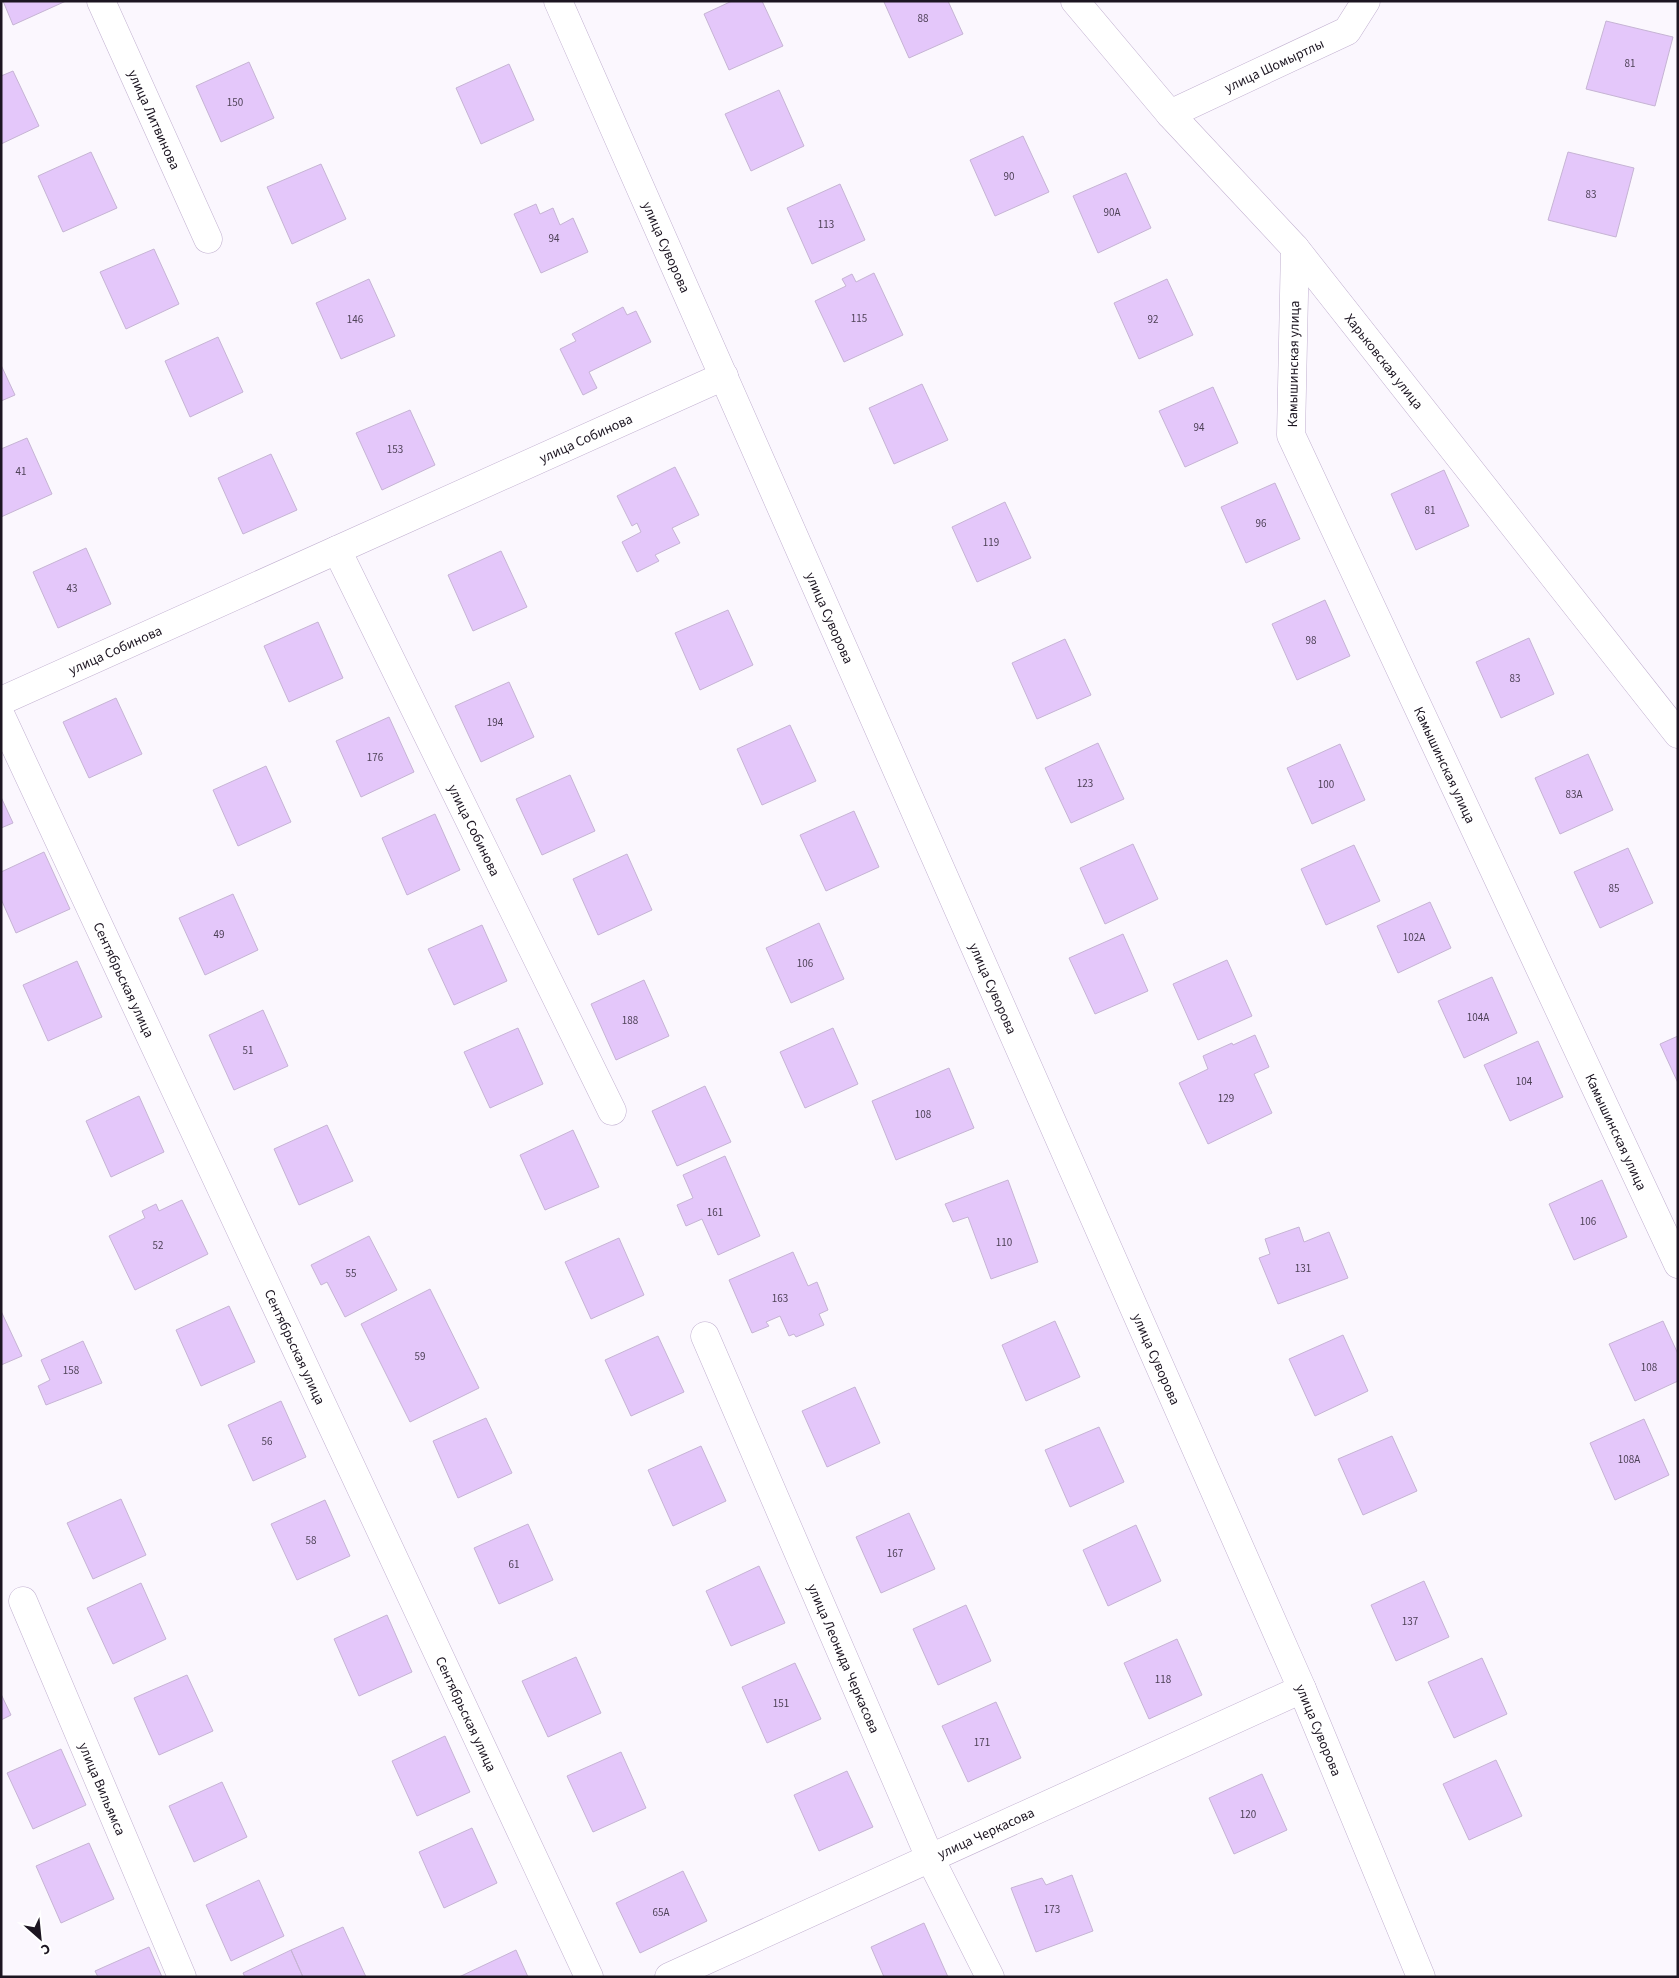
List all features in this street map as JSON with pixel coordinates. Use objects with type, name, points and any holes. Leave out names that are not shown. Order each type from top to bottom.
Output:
[{"type":"street","name":"улица Литвинова","points":[[101,1],[208,239]]},
{"type":"street","name":"улица Суворова","points":[[558,1],[1302,1689],[1422,1977]]},
{"type":"street","name":"Харьковская улица","points":[[1075,1],[1170,114],[1295,248],[1678,734]]},
{"type":"street","name":"улица Шомыртлы","points":[[1170,114],[1346,31],[1366,1]]},
{"type":"street","name":"Камышинская улица","points":[[1295,248],[1292,435],[1678,1264]]},
{"type":"street","name":"улица Собинова","points":[[1,700],[724,376]]},
{"type":"street","name":"улица Собинова","points":[[337,550],[612,1111]]},
{"type":"street","name":"Сентябрьская улица","points":[[1,716],[589,1977]]},
{"type":"street","name":"улица Леонида Черкасова","points":[[705,1336],[930,1858],[990,1977]]},
{"type":"street","name":"улица Вильямса","points":[[23,1601],[182,1977]]},
{"type":"street","name":"улица Черкасова","points":[[669,1977],[1302,1689]]},
{"type":"building","points":[[3,1],[66,1],[13,25]]},
{"type":"building","points":[[732,1],[762,1],[783,46],[729,70],[704,14]]},
{"type":"building","points":[[948,1],[963,34],[909,58],[884,2]]},
{"type":"building","points":[[1606,21],[1673,37],[1655,106],[1586,89]]},
{"type":"building","points":[[249,62],[274,118],[221,142],[196,86]]},
{"type":"building","points":[[509,64],[534,120],[481,144],[456,88]]},
{"type":"building","points":[[13,71],[39,126],[1,144],[1,76]]},
{"type":"building","points":[[779,90],[804,146],[751,171],[725,114]]},
{"type":"building","points":[[1023,136],[1049,192],[995,216],[970,160]]},
{"type":"building","points":[[91,152],[117,208],[63,232],[38,176]]},
{"type":"building","points":[[1568,152],[1634,168],[1616,237],[1548,220]]},
{"type":"building","points":[[321,164],[346,219],[292,244],[267,187]]},
{"type":"building","points":[[1126,173],[1151,228],[1098,253],[1073,196]]},
{"type":"building","points":[[840,184],[865,240],[812,264],[787,208]]},
{"type":"building","points":[[536,204],[540,214],[553,208],[560,225],[573,218],[588,252],[541,273],[514,214]]},
{"type":"building","points":[[154,249],[179,304],[126,329],[100,272]]},
{"type":"building","points":[[874,273],[903,335],[844,362],[815,301],[846,286],[842,279],[852,274],[856,282]]},
{"type":"building","points":[[369,279],[395,336],[341,359],[316,303]]},
{"type":"building","points":[[1167,279],[1193,335],[1139,359],[1114,303]]},
{"type":"building","points":[[623,307],[627,315],[636,311],[651,342],[589,372],[597,388],[583,395],[560,349],[576,341],[572,334]]},
{"type":"building","points":[[218,337],[243,392],[190,417],[165,361]]},
{"type":"building","points":[[1,365],[15,395],[1,401]]},
{"type":"building","points":[[922,384],[948,440],[894,464],[869,408]]},
{"type":"building","points":[[1213,387],[1238,443],[1185,467],[1159,411]]},
{"type":"building","points":[[410,410],[435,465],[382,490],[356,433]]},
{"type":"building","points":[[27,438],[52,494],[1,517],[1,449]]},
{"type":"building","points":[[271,454],[297,510],[243,534],[218,478]]},
{"type":"building","points":[[675,467],[699,515],[672,528],[680,543],[655,555],[659,561],[637,572],[622,542],[641,532],[637,523],[632,526],[617,496]]},
{"type":"building","points":[[1444,470],[1469,526],[1416,550],[1391,494]]},
{"type":"building","points":[[1275,483],[1300,539],[1246,563],[1221,507]]},
{"type":"building","points":[[1005,502],[1031,558],[977,582],[952,527]]},
{"type":"building","points":[[86,548],[111,604],[58,628],[33,572]]},
{"type":"building","points":[[501,551],[527,607],[473,631],[448,575]]},
{"type":"building","points":[[1325,600],[1350,656],[1297,680],[1272,624]]},
{"type":"building","points":[[728,610],[753,665],[700,690],[675,633]]},
{"type":"building","points":[[318,622],[343,678],[289,702],[264,646]]},
{"type":"building","points":[[1529,638],[1554,694],[1501,718],[1476,662]]},
{"type":"building","points":[[1065,639],[1091,695],[1037,719],[1012,663]]},
{"type":"building","points":[[509,682],[534,737],[481,762],[455,706]]},
{"type":"building","points":[[116,698],[142,754],[89,778],[63,722]]},
{"type":"building","points":[[389,717],[414,772],[361,797],[336,741]]},
{"type":"building","points":[[790,725],[816,781],[762,805],[737,749]]},
{"type":"building","points":[[1098,743],[1124,799],[1071,823],[1045,768]]},
{"type":"building","points":[[1340,744],[1365,800],[1312,824],[1287,768]]},
{"type":"building","points":[[1588,754],[1613,810],[1560,834],[1535,778]]},
{"type":"building","points":[[266,766],[291,822],[238,846],[213,790]]},
{"type":"building","points":[[570,775],[595,831],[542,855],[516,799]]},
{"type":"building","points":[[1,797],[13,823],[1,828]]},
{"type":"building","points":[[854,811],[879,867],[826,891],[800,835]]},
{"type":"building","points":[[435,814],[460,870],[407,895],[382,838]]},
{"type":"building","points":[[1133,844],[1158,899],[1105,924],[1080,868]]},
{"type":"building","points":[[1354,845],[1380,901],[1326,925],[1301,869]]},
{"type":"building","points":[[1628,848],[1653,903],[1600,928],[1574,872]]},
{"type":"building","points":[[44,852],[70,909],[16,933],[1,899],[1,872]]},
{"type":"building","points":[[627,854],[652,910],[598,935],[573,879]]},
{"type":"building","points":[[233,894],[258,950],[205,975],[179,918]]},
{"type":"building","points":[[1430,902],[1451,948],[1398,973],[1377,926]]},
{"type":"building","points":[[819,923],[844,979],[791,1003],[766,948]]},
{"type":"building","points":[[482,925],[507,981],[454,1005],[428,949]]},
{"type":"building","points":[[1123,934],[1148,991],[1095,1014],[1069,958]]},
{"type":"building","points":[[1227,960],[1252,1016],[1198,1040],[1173,984]]},
{"type":"building","points":[[77,961],[102,1017],[48,1041],[23,985]]},
{"type":"building","points":[[1492,977],[1517,1033],[1464,1058],[1438,1001]]},
{"type":"building","points":[[644,980],[669,1036],[616,1060],[591,1004]]},
{"type":"building","points":[[263,1010],[288,1066],[234,1090],[209,1035]]},
{"type":"building","points":[[518,1028],[543,1084],[490,1108],[464,1052]]},
{"type":"building","points":[[833,1028],[858,1084],[805,1108],[780,1052]]},
{"type":"building","points":[[1255,1035],[1269,1067],[1254,1074],[1272,1113],[1208,1144],[1179,1083],[1208,1069],[1203,1056]]},
{"type":"building","points":[[1678,1036],[1678,1083],[1660,1044]]},
{"type":"building","points":[[1538,1041],[1563,1097],[1510,1121],[1484,1065]]},
{"type":"building","points":[[949,1068],[974,1128],[896,1160],[872,1101]]},
{"type":"building","points":[[705,1086],[731,1142],[677,1166],[652,1111]]},
{"type":"building","points":[[139,1096],[164,1152],[111,1177],[86,1121]]},
{"type":"building","points":[[327,1125],[353,1181],[299,1205],[274,1149]]},
{"type":"building","points":[[573,1130],[599,1187],[545,1210],[520,1155]]},
{"type":"building","points":[[725,1156],[760,1236],[718,1255],[702,1219],[686,1226],[677,1205],[693,1198],[683,1175]]},
{"type":"building","points":[[1008,1180],[1038,1262],[991,1279],[968,1217],[953,1222],[945,1204]]},
{"type":"building","points":[[1602,1180],[1627,1237],[1574,1260],[1549,1204]]},
{"type":"building","points":[[182,1200],[208,1254],[135,1290],[109,1236],[145,1218],[142,1211],[156,1204],[159,1211]]},
{"type":"building","points":[[1299,1227],[1304,1242],[1329,1232],[1348,1278],[1278,1304],[1259,1258],[1270,1254],[1265,1239]]},
{"type":"building","points":[[369,1236],[397,1290],[345,1317],[327,1282],[321,1285],[311,1265]]},
{"type":"building","points":[[619,1238],[644,1295],[591,1319],[565,1262]]},
{"type":"building","points":[[793,1252],[808,1286],[817,1282],[828,1310],[819,1314],[824,1325],[796,1337],[794,1334],[789,1336],[780,1316],[766,1322],[769,1326],[752,1333],[729,1280]]},
{"type":"building","points":[[430,1289],[479,1388],[410,1422],[361,1324]]},
{"type":"building","points":[[229,1306],[255,1362],[201,1386],[176,1330]]},
{"type":"building","points":[[1,1311],[22,1356],[1,1365]]},
{"type":"building","points":[[1055,1321],[1080,1377],[1026,1401],[1002,1345]]},
{"type":"building","points":[[1663,1321],[1678,1354],[1678,1381],[1635,1401],[1609,1344]]},
{"type":"building","points":[[1343,1335],[1368,1391],[1315,1416],[1289,1359]]},
{"type":"building","points":[[658,1336],[684,1392],[631,1416],[605,1360]]},
{"type":"building","points":[[83,1341],[102,1383],[46,1405],[38,1386],[50,1380],[41,1360]]},
{"type":"building","points":[[855,1387],[880,1443],[827,1467],[802,1411]]},
{"type":"building","points":[[281,1401],[306,1457],[253,1481],[228,1425]]},
{"type":"building","points":[[486,1418],[512,1473],[458,1498],[433,1441]]},
{"type":"building","points":[[1644,1419],[1669,1475],[1615,1500],[1590,1443]]},
{"type":"building","points":[[1099,1427],[1124,1482],[1070,1507],[1045,1450]]},
{"type":"building","points":[[1392,1436],[1417,1491],[1363,1515],[1338,1459]]},
{"type":"building","points":[[701,1446],[726,1501],[673,1526],[648,1470]]},
{"type":"building","points":[[121,1499],[146,1555],[93,1579],[67,1523]]},
{"type":"building","points":[[325,1500],[350,1556],[297,1580],[271,1524]]},
{"type":"building","points":[[909,1513],[935,1569],[881,1593],[856,1537]]},
{"type":"building","points":[[528,1524],[553,1580],[499,1604],[474,1548]]},
{"type":"building","points":[[1136,1525],[1161,1581],[1108,1606],[1083,1550]]},
{"type":"building","points":[[759,1566],[785,1623],[731,1646],[706,1591]]},
{"type":"building","points":[[1424,1581],[1449,1637],[1396,1661],[1371,1605]]},
{"type":"building","points":[[141,1583],[166,1639],[113,1664],[87,1608]]},
{"type":"building","points":[[966,1605],[991,1661],[938,1685],[913,1629]]},
{"type":"building","points":[[387,1615],[412,1672],[359,1696],[334,1639]]},
{"type":"building","points":[[1177,1639],[1202,1695],[1149,1719],[1124,1663]]},
{"type":"building","points":[[576,1657],[601,1713],[548,1737],[522,1681]]},
{"type":"building","points":[[1482,1658],[1507,1714],[1454,1738],[1428,1682]]},
{"type":"building","points":[[795,1663],[821,1719],[767,1743],[742,1687]]},
{"type":"building","points":[[187,1675],[213,1731],[159,1755],[134,1698]]},
{"type":"building","points":[[1,1694],[11,1715],[1,1720]]},
{"type":"building","points":[[996,1702],[1021,1758],[968,1782],[942,1726]]},
{"type":"building","points":[[445,1736],[470,1792],[417,1816],[392,1761]]},
{"type":"building","points":[[61,1749],[86,1805],[33,1829],[7,1773]]},
{"type":"building","points":[[621,1752],[646,1808],[593,1832],[567,1776]]},
{"type":"building","points":[[1496,1760],[1522,1816],[1469,1840],[1443,1784]]},
{"type":"building","points":[[847,1771],[873,1827],[819,1851],[794,1795]]},
{"type":"building","points":[[1262,1774],[1287,1830],[1234,1854],[1209,1798]]},
{"type":"building","points":[[222,1782],[247,1837],[194,1862],[169,1806]]},
{"type":"building","points":[[472,1828],[497,1883],[444,1908],[419,1852]]},
{"type":"building","points":[[89,1843],[114,1899],[61,1923],[36,1866]]},
{"type":"building","points":[[683,1871],[707,1921],[640,1953],[616,1903]]},
{"type":"building","points":[[1072,1875],[1093,1931],[1036,1952],[1011,1888],[1042,1878],[1046,1885]]},
{"type":"building","points":[[259,1880],[284,1936],[231,1961],[206,1905]]},
{"type":"building","points":[[924,1923],[948,1977],[884,1977],[871,1947]]},
{"type":"building","points":[[343,1927],[366,1977],[303,1977],[291,1950]]},
{"type":"building","points":[[149,1947],[162,1977],[98,1977],[95,1971]]},
{"type":"building","points":[[291,1950],[303,1977],[245,1977],[243,1973]]},
{"type":"building","points":[[516,1950],[528,1977],[459,1977]]}]
